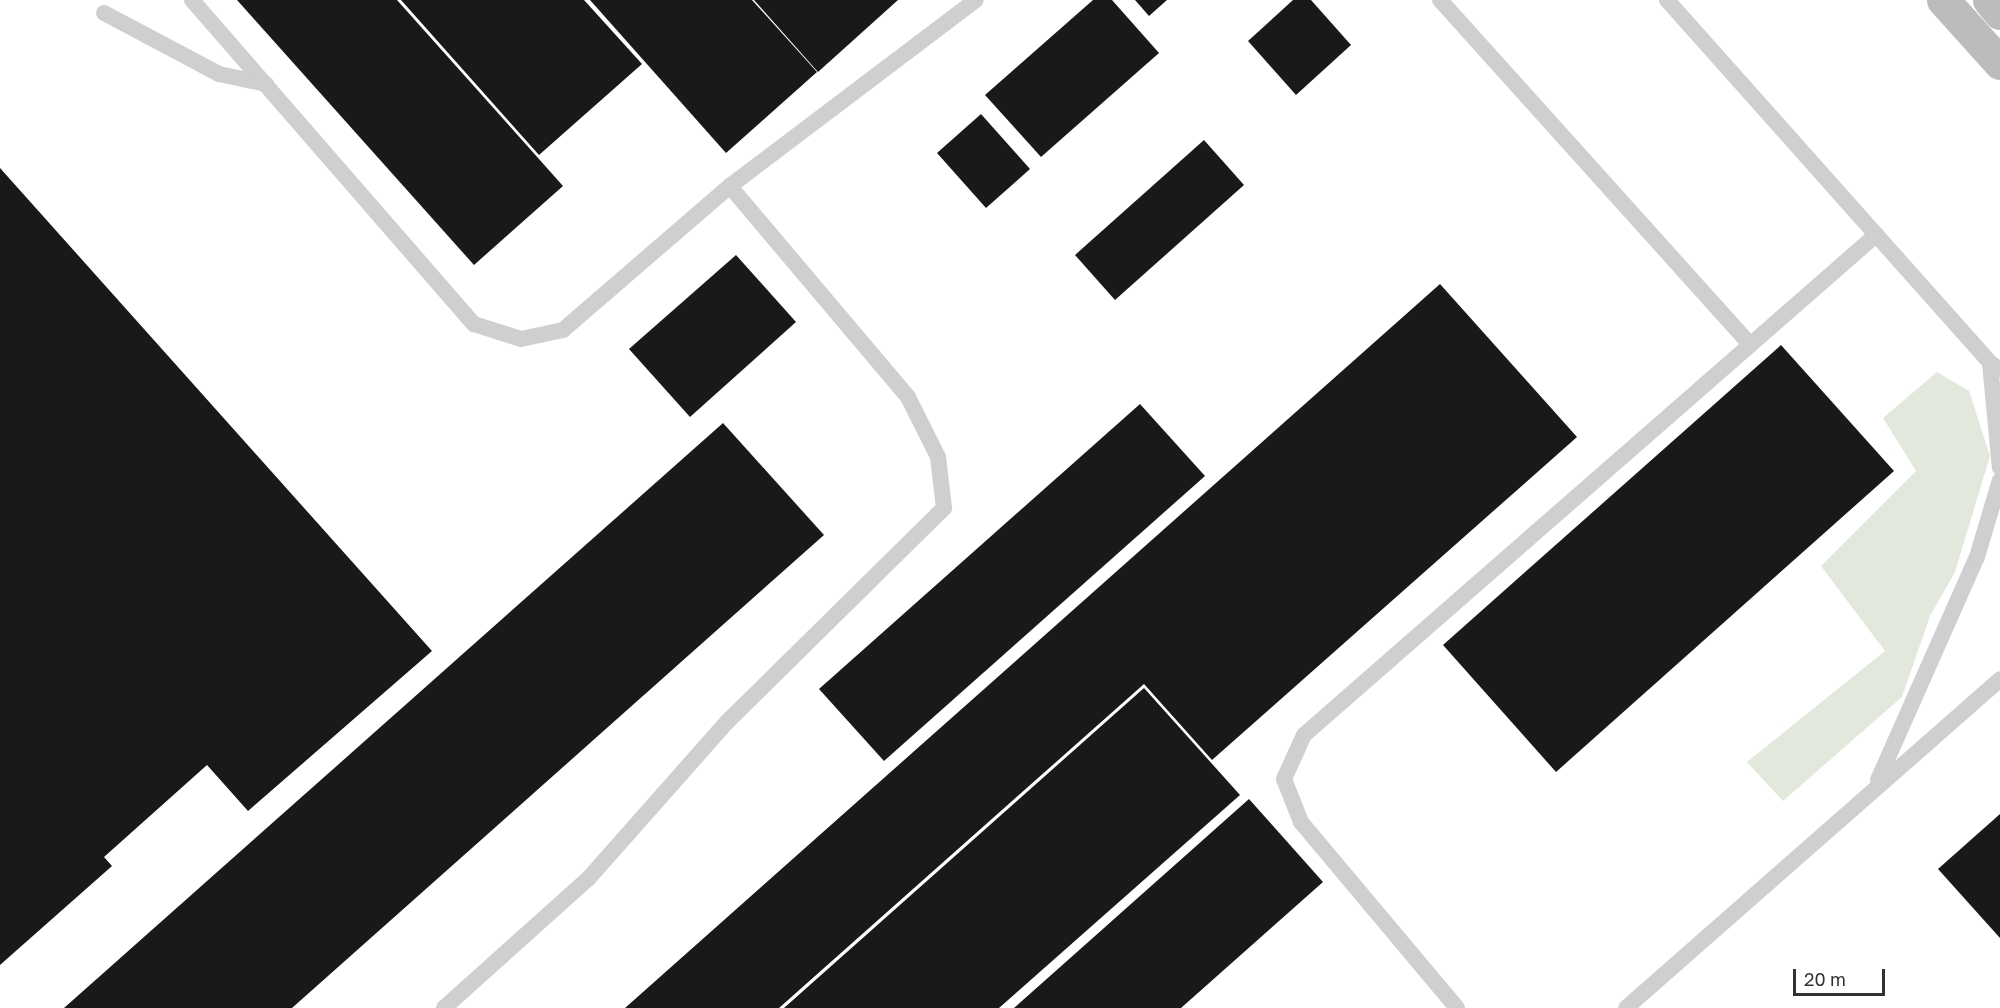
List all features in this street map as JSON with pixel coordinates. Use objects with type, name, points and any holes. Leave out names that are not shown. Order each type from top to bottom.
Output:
[{"type":"street","points":[[1943,0],[2000,63]]},
{"type":"street","points":[[1989,0],[2000,13]]},
{"type":"lane","points":[[192,0],[474,324],[521,339],[562,330],[730,186],[976,0]]},
{"type":"lane","points":[[1440,0],[1751,345]]},
{"type":"lane","points":[[1667,0],[1995,366],[2000,468]]},
{"type":"lane","points":[[104,13],[219,74],[266,84]]},
{"type":"lane","points":[[444,1008],[588,879],[728,722],[944,508],[938,457],[908,397],[730,186]]},
{"type":"lane","points":[[1456,1008],[1301,822],[1284,779],[1304,735],[1876,235]]},
{"type":"lane","points":[[1877,784],[1977,557],[2000,480]]},
{"type":"lane","points":[[1626,1008],[1877,784],[2000,679]]},
{"type":"shaded area","points":[[1937,372],[1969,391],[1990,456],[1955,572],[1930,616],[1902,697],[1783,801],[1747,762],[1885,651],[1821,566],[1916,471],[1883,418]]},
{"type":"building","points":[[237,0],[397,0],[563,186],[474,265]]},
{"type":"building","points":[[401,0],[584,0],[642,64],[539,155]]},
{"type":"building","points":[[590,0],[752,0],[817,72],[726,153]]},
{"type":"building","points":[[754,0],[898,0],[818,72]]},
{"type":"building","points":[[1093,0],[1112,0],[1159,53],[1041,157],[985,95]]},
{"type":"building","points":[[1135,0],[1167,0],[1149,16]]},
{"type":"building","points":[[1293,0],[1311,0],[1351,45],[1296,95],[1248,41]]},
{"type":"building","points":[[981,114],[1030,169],[986,208],[937,153]]},
{"type":"building","points":[[1204,140],[1244,185],[1115,300],[1075,255]]},
{"type":"building","points":[[0,168],[432,651],[248,811],[207,765],[104,857],[112,866],[0,965]]},
{"type":"building","points":[[736,255],[796,322],[690,417],[629,349]]},
{"type":"building","points":[[1440,284],[1577,437],[1212,760],[1144,684],[779,1008],[625,1008]]},
{"type":"building","points":[[1781,345],[1894,471],[1556,772],[1443,645]]},
{"type":"building","points":[[1140,404],[1205,476],[884,761],[819,689]]},
{"type":"building","points":[[723,423],[824,535],[292,1008],[64,1008]]},
{"type":"building","points":[[1144,688],[1240,795],[999,1008],[784,1008]]},
{"type":"building","points":[[1249,799],[1323,882],[1181,1008],[1014,1008]]},
{"type":"building","points":[[2000,814],[2000,938],[1938,869]]}]
